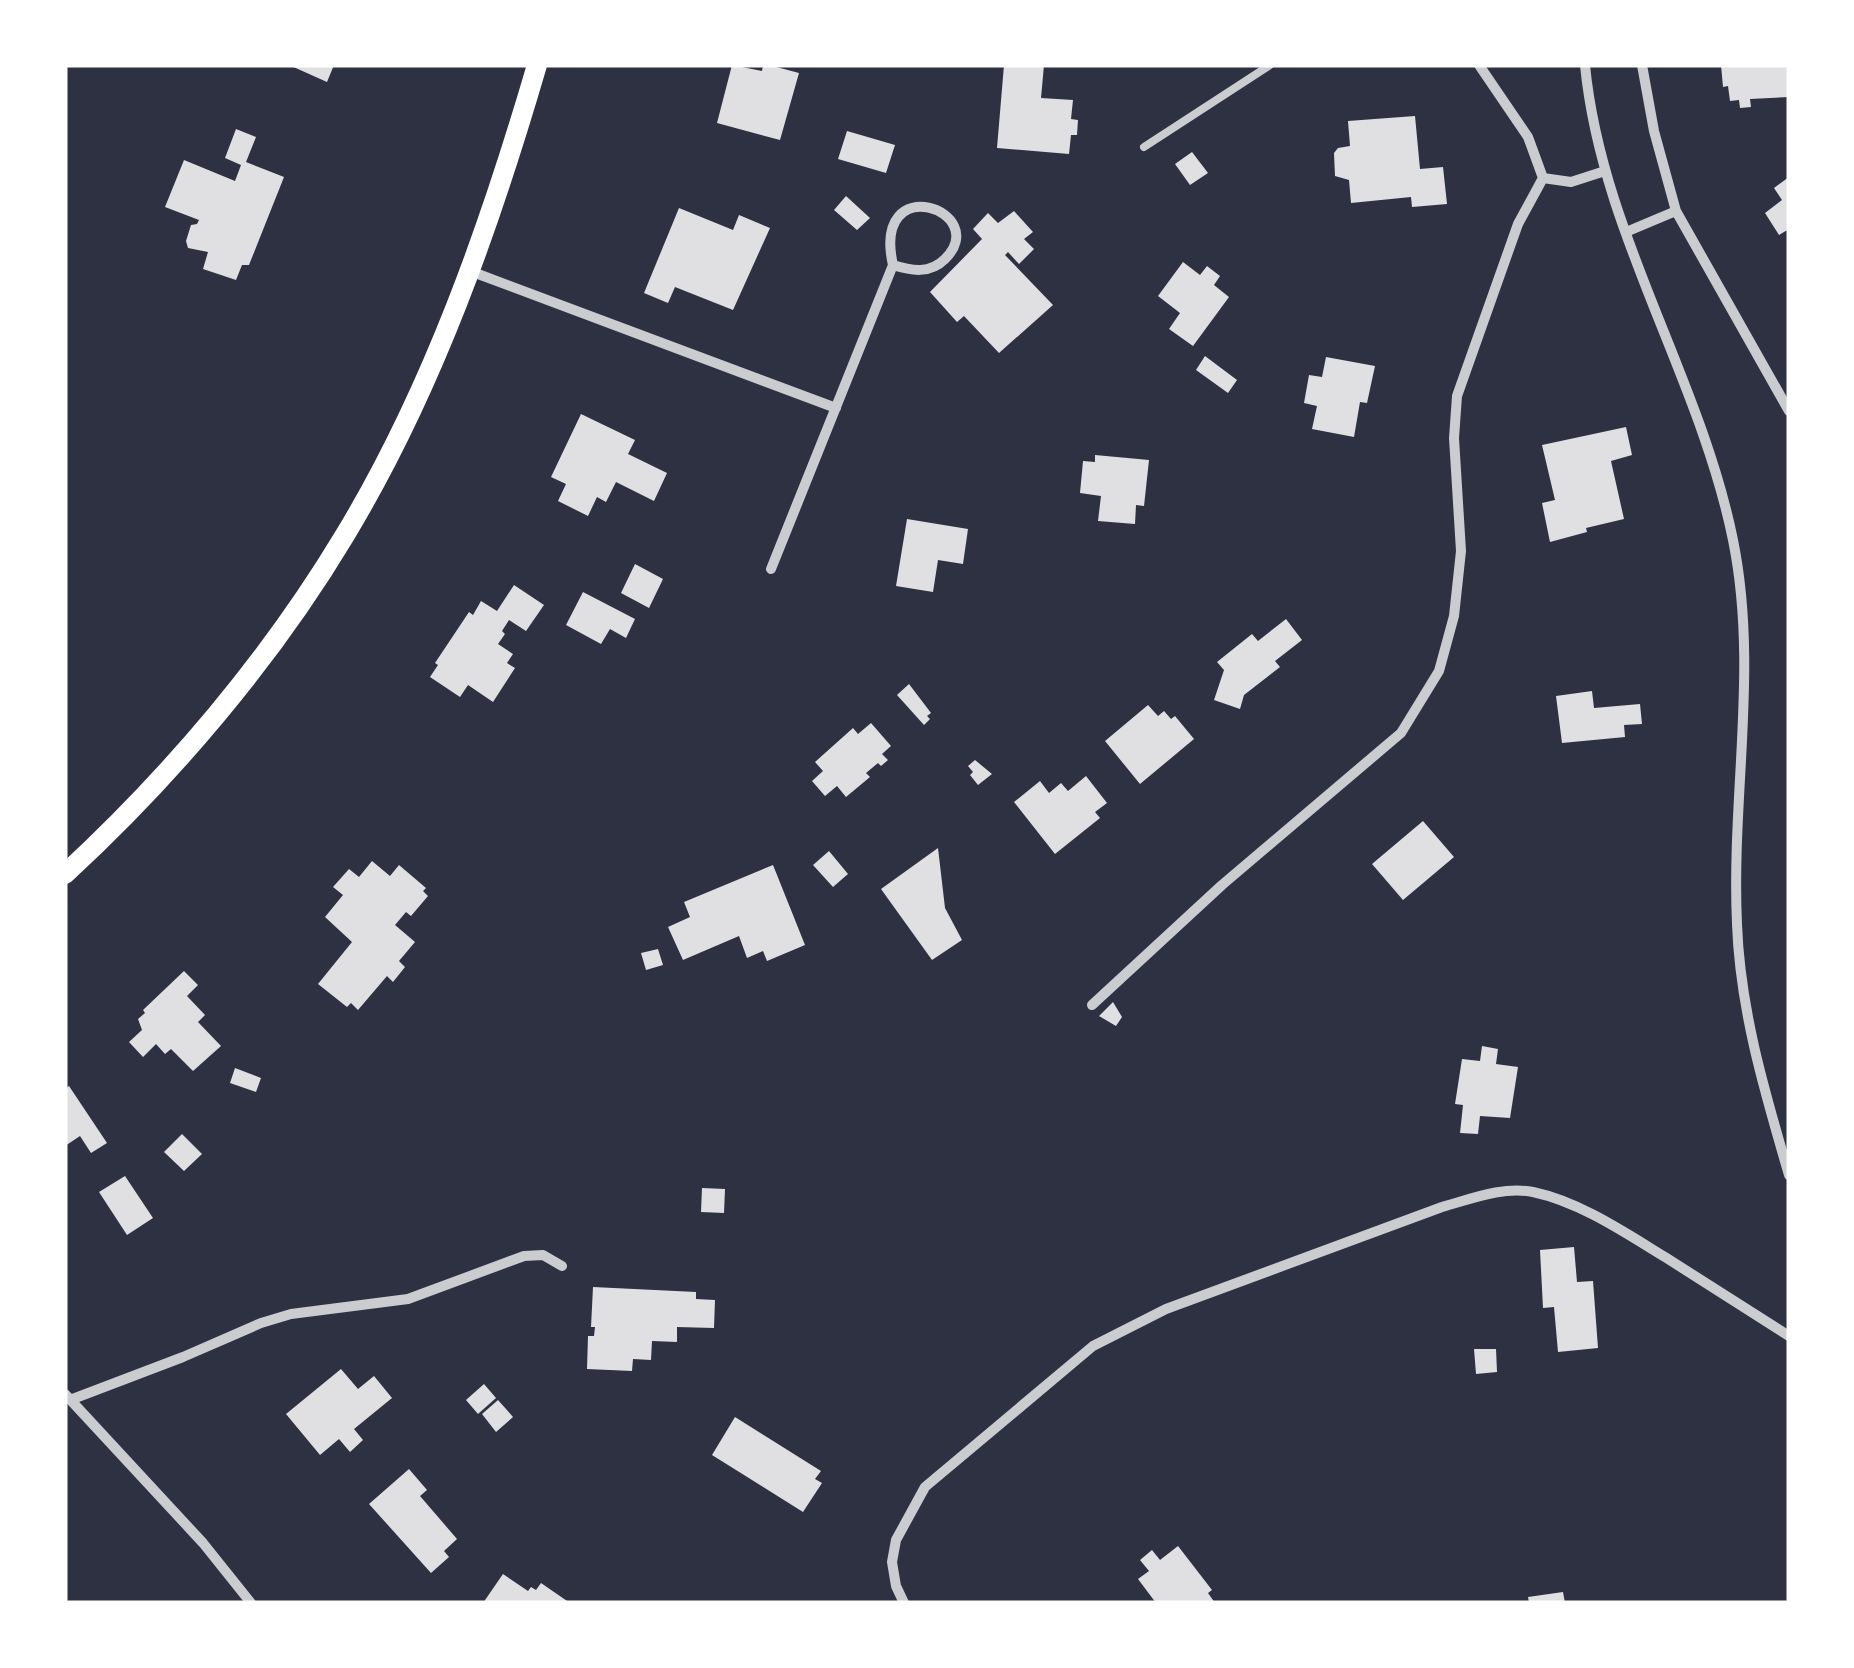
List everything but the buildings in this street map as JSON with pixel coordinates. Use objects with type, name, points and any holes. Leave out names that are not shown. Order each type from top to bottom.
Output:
[{"type":"main road","points":[[65,874],[184,752],[260,658],[346,534],[393,445],[470,271],[537,65]]},
{"type":"street","points":[[1479,65],[1528,138],[1544,178]]},
{"type":"street","points":[[1585,65],[1604,171],[1706,438],[1733,541],[1747,672],[1736,846],[1736,926],[1760,1074],[1789,1175]]},
{"type":"street","points":[[1642,65],[1654,131],[1676,211],[1789,411]]},
{"type":"street","points":[[1544,178],[1571,182],[1604,171]]},
{"type":"street","points":[[1092,1005],[1222,885],[1401,733],[1439,670],[1454,616],[1461,551],[1454,438],[1457,396],[1518,224],[1544,178]]},
{"type":"street","points":[[770,569],[893,265],[889,248],[894,224],[905,211],[920,205],[937,208],[950,218],[955,235],[952,252],[941,263],[927,270],[912,271],[893,265]]},
{"type":"street","points":[[1626,232],[1676,211]]},
{"type":"street","points":[[470,271],[836,408]]},
{"type":"street","points":[[904,1603],[892,1562],[896,1540],[925,1487],[1094,1346],[1166,1309],[1442,1207],[1514,1191],[1584,1210],[1789,1336]]},
{"type":"street","points":[[251,1603],[203,1543],[68,1397],[183,1358],[226,1336],[291,1314],[408,1299],[524,1256],[543,1255],[562,1266]]},
{"type":"lane","points":[[1144,147],[1270,65]]}]
